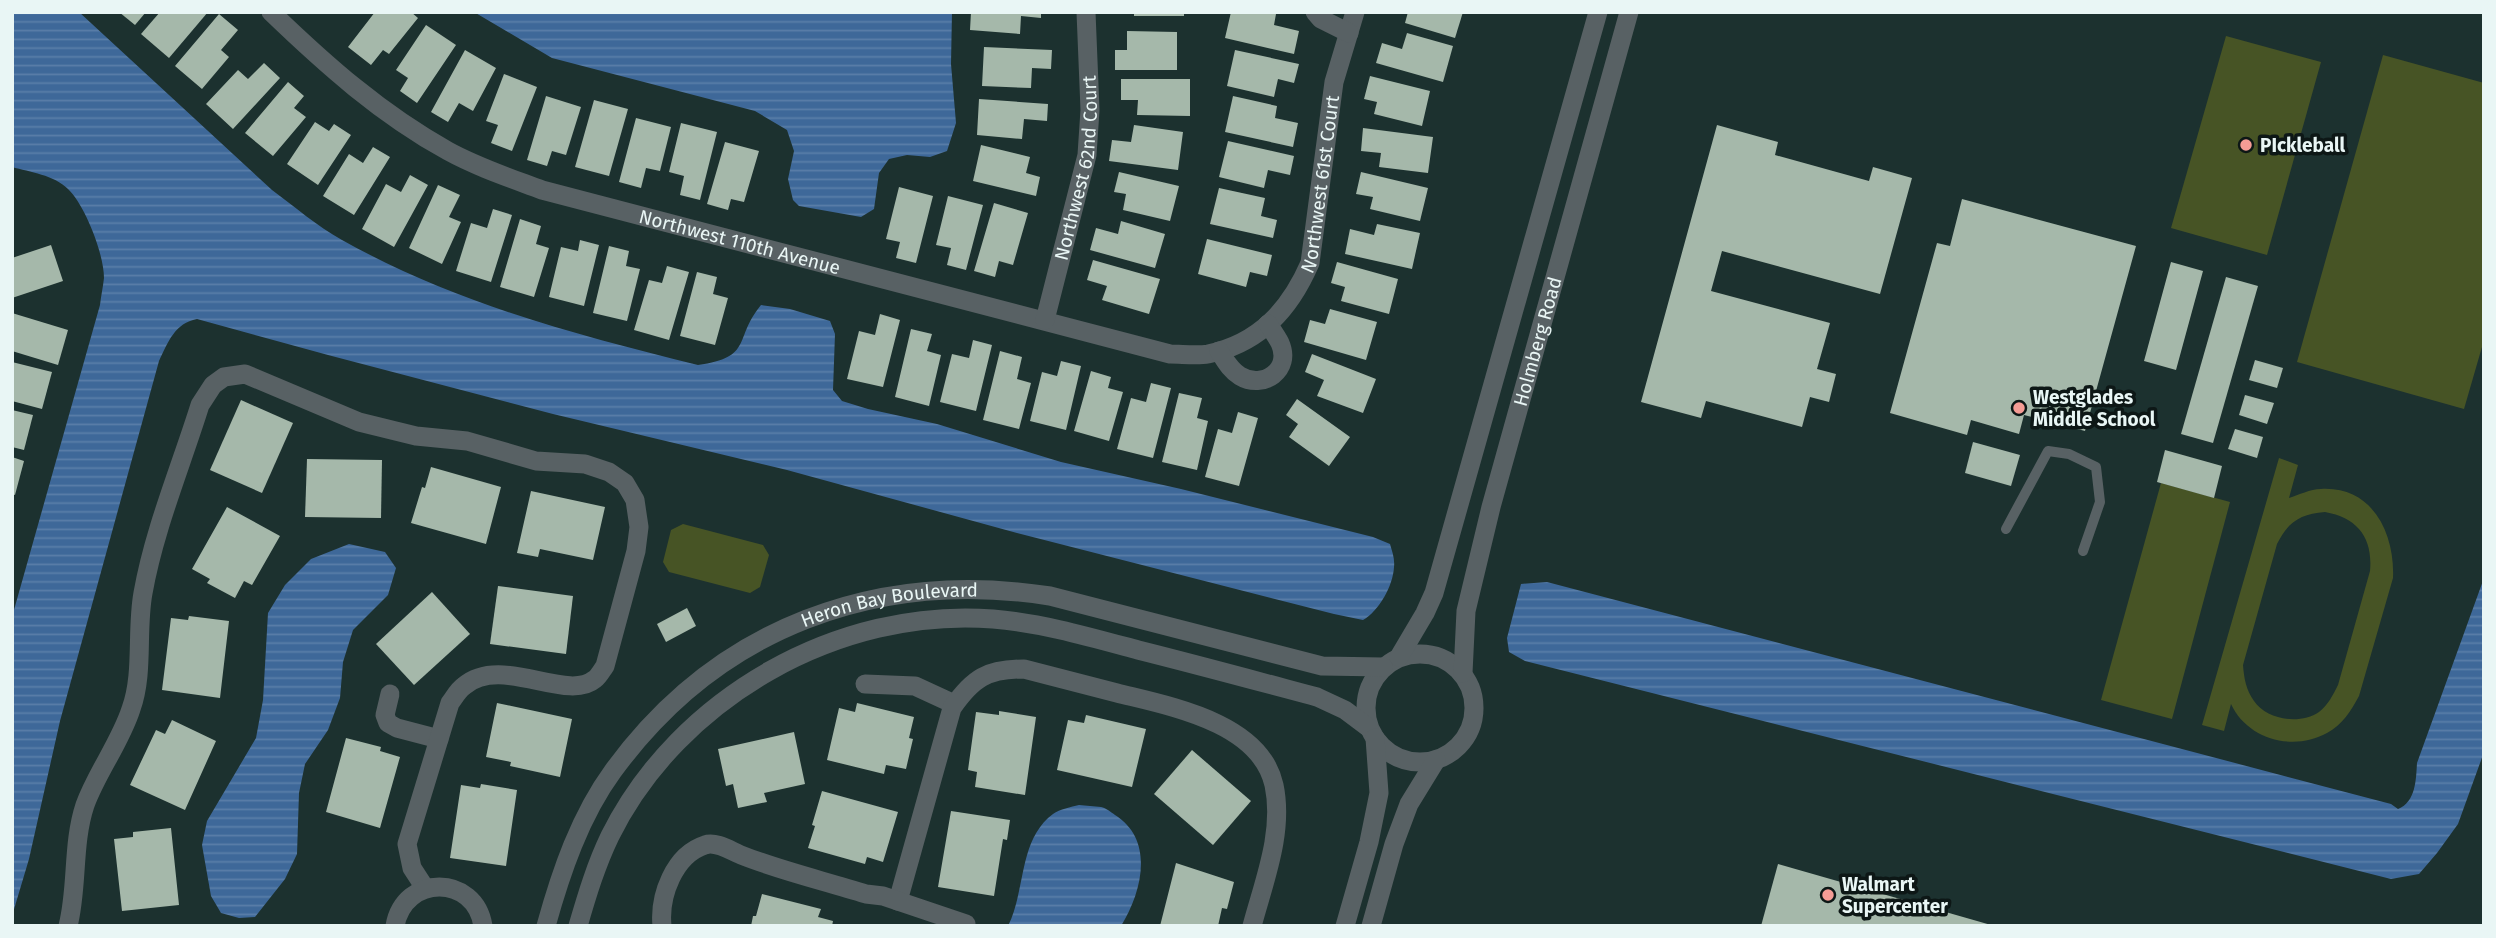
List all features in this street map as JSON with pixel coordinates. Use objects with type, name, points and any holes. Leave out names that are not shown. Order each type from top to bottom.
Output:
[{"type":"street","name":"Northwest 110th Avenue","points":[[271,12],[325,64],[396,119],[450,152],[542,190],[1170,354],[1206,355],[1261,330]]},
{"type":"street","name":"Northwest 62nd Court","points":[[1045,320],[1087,155],[1090,110],[1086,12]]},
{"type":"street","points":[[1315,12],[1321,19],[1349,33]]},
{"type":"street","name":"Northwest 61st Court","points":[[1261,330],[1284,310],[1298,290],[1310,263],[1334,82],[1355,12]]},
{"type":"street","name":"Holmberg Road","points":[[1391,662],[1425,613],[1434,593],[1598,12]]},
{"type":"street","name":"Holmberg Road","points":[[1463,673],[1466,611],[1491,507],[1629,12]]},
{"type":"street","points":[[1219,351],[1228,365],[1246,379],[1264,380],[1272,377],[1283,362],[1280,342],[1261,330]]},
{"type":"street","points":[[68,926],[85,805],[131,710],[136,689],[139,620],[152,555],[200,405],[213,385],[224,377],[245,374],[370,425],[416,436],[467,441],[536,461],[585,464],[609,472],[625,483],[635,500],[639,527],[636,551],[605,666],[594,680],[579,687],[500,674],[480,676],[463,687],[450,703],[407,845],[412,868],[425,888]]},
{"type":"street","name":"Heron Bay Boulevard","points":[[546,926],[557,887],[581,827],[612,772],[654,722],[703,677],[748,646],[817,614],[858,602],[939,589],[1019,591],[1050,596],[1322,666],[1391,662]]},
{"type":"street","name":"Heron Bay Boulevard","points":[[578,926],[588,890],[610,835],[642,785],[680,740],[715,708],[762,675],[806,651],[856,634],[909,623],[954,618],[993,619],[1045,626],[1317,697],[1345,710],[1372,733]]},
{"type":"street","points":[[1345,926],[1379,793],[1366,702],[1368,689],[1391,662],[1415,653],[1433,654],[1450,662],[1463,673],[1471,688],[1475,706],[1472,723],[1464,739],[1452,751],[1436,760],[1408,761],[1384,748],[1372,733]]},
{"type":"street","points":[[898,901],[954,704],[966,689],[984,675],[1002,669],[1024,669],[1188,711],[1238,737],[1257,752],[1267,767],[1273,784],[1276,807],[1275,836],[1252,926]]},
{"type":"street","points":[[865,684],[915,686],[954,704]]},
{"type":"street","points":[[390,694],[385,715],[388,723],[397,728],[439,738]]},
{"type":"street","points":[[1371,926],[1405,814],[1436,760]]},
{"type":"street","points":[[662,926],[664,896],[670,879],[687,856],[707,844],[866,894],[883,896],[966,925]]},
{"type":"street","points":[[396,926],[403,905],[413,895],[425,888],[439,886],[453,888],[465,894],[487,923]]},
{"type":"lane","points":[[2007,530],[2048,451],[2069,454],[2096,467],[2099,502],[2083,551]]},
{"type":"green space","name":"PIckleball","points":[[2226,36],[2321,62],[2267,255],[2171,228]]},
{"type":"green space","points":[[2383,55],[2484,83],[2484,340],[2464,409],[2297,362]]},
{"type":"green space","points":[[2279,458],[2298,465],[2289,498],[2317,489],[2339,490],[2354,495],[2367,504],[2385,530],[2393,561],[2393,578],[2359,696],[2337,726],[2314,739],[2286,741],[2259,734],[2238,716],[2231,704],[2224,731],[2202,725]],"holes":[[[2325,512],[2337,515],[2361,531],[2366,539],[2370,559],[2370,571],[2338,685],[2325,706],[2311,716],[2294,719],[2275,716],[2267,713],[2251,697],[2243,665],[2277,544],[2290,525],[2302,517]]]},
{"type":"green space","points":[[2161,483],[2230,502],[2172,719],[2101,700]]},
{"type":"green space","points":[[683,524],[763,545],[769,555],[760,587],[750,593],[669,572],[663,562],[671,530]]},
{"type":"water","points":[[12,12],[79,12],[272,190],[342,240],[428,282],[560,328],[698,365],[716,362],[735,351],[761,305],[790,309],[830,321],[835,334],[833,390],[842,401],[937,424],[1061,462],[1373,537],[1390,544],[1392,549],[1394,567],[1388,590],[1380,604],[1363,620],[1334,614],[1017,533],[787,470],[553,414],[197,319],[178,329],[169,340],[159,361],[60,721],[29,859],[12,916],[12,617],[100,305],[104,278],[101,256],[92,230],[74,196],[56,180],[12,167]]},
{"type":"water","points":[[474,12],[952,12],[951,64],[956,123],[947,151],[930,157],[907,155],[889,159],[879,173],[874,209],[861,217],[799,206],[793,200],[788,179],[794,151],[787,130],[755,111],[552,58]]},
{"type":"water","points":[[349,544],[385,552],[396,568],[388,595],[353,630],[343,662],[340,698],[328,730],[305,764],[299,793],[297,854],[285,879],[255,917],[239,918],[221,913],[211,896],[202,845],[207,821],[256,738],[263,700],[268,613],[285,585],[311,559]]},
{"type":"water","points":[[2484,578],[2484,752],[2458,824],[2437,853],[2419,874],[2391,879],[1525,661],[1509,652],[1507,638],[1521,584],[1547,582],[2391,804],[2398,809],[2412,796],[2417,763]]},
{"type":"water","points":[[1079,805],[1107,809],[1128,826],[1136,838],[1141,867],[1139,883],[1135,898],[1121,926],[1008,926],[1034,838],[1053,814]]},
{"type":"building","points":[[119,12],[146,12],[135,25]]},
{"type":"building","points":[[160,12],[208,12],[169,58],[141,34]]},
{"type":"building","points":[[375,12],[411,12],[418,18],[389,54],[383,50],[371,65],[348,47]]},
{"type":"building","points":[[971,12],[1041,12],[1041,18],[1021,16],[1020,34],[970,30]]},
{"type":"building","points":[[1134,12],[1184,12],[1184,16],[1134,16]]},
{"type":"building","points":[[1231,12],[1276,14],[1274,25],[1299,31],[1294,54],[1225,38]]},
{"type":"building","points":[[1408,12],[1463,12],[1455,38],[1405,23]]},
{"type":"building","points":[[219,14],[238,30],[221,50],[229,57],[202,89],[175,66]]},
{"type":"building","points":[[426,25],[456,45],[417,103],[400,91],[408,78],[396,70]]},
{"type":"building","points":[[1127,31],[1177,32],[1177,70],[1115,70],[1115,50],[1127,50]]},
{"type":"building","points":[[1407,33],[1453,46],[1443,82],[1376,63],[1382,43],[1402,49]]},
{"type":"building","points":[[984,47],[1052,50],[1051,69],[1032,68],[1031,88],[982,86]]},
{"type":"building","points":[[465,50],[496,68],[473,111],[459,103],[448,122],[431,112]]},
{"type":"building","points":[[1235,50],[1299,64],[1294,83],[1278,79],[1274,97],[1227,86]]},
{"type":"building","points":[[264,63],[280,78],[233,129],[206,104],[238,70],[248,79]]},
{"type":"building","points":[[504,74],[537,87],[512,151],[491,143],[498,125],[486,121]]},
{"type":"building","points":[[1370,76],[1430,91],[1422,126],[1374,114],[1377,102],[1364,99]]},
{"type":"building","points":[[1121,79],[1190,79],[1190,116],[1137,115],[1138,100],[1121,100]]},
{"type":"building","points":[[288,82],[304,96],[294,108],[306,117],[273,156],[245,133]]},
{"type":"building","points":[[546,96],[581,107],[566,155],[552,151],[547,166],[527,160]]},
{"type":"building","points":[[1233,96],[1277,106],[1275,118],[1298,123],[1293,147],[1225,132]]},
{"type":"building","points":[[979,99],[1048,104],[1047,121],[1024,119],[1022,139],[977,135]]},
{"type":"building","points":[[594,100],[628,109],[609,176],[575,167]]},
{"type":"building","points":[[636,118],[671,127],[660,171],[646,168],[641,188],[619,182]]},
{"type":"building","points":[[315,122],[329,131],[334,124],[351,135],[318,185],[287,164]]},
{"type":"building","points":[[681,123],[717,132],[700,200],[680,195],[684,176],[669,172]]},
{"type":"building","points":[[1134,125],[1183,132],[1178,170],[1109,161],[1112,140],[1131,142]]},
{"type":"building","points":[[1717,125],[1778,142],[1775,155],[1869,181],[1873,167],[1912,178],[1880,294],[1722,251],[1711,291],[1830,323],[1817,369],[1836,374],[1829,402],[1810,397],[1802,427],[1706,401],[1701,418],[1641,402]]},
{"type":"building","points":[[1363,128],[1433,137],[1428,173],[1379,167],[1381,153],[1361,151]]},
{"type":"building","points":[[1228,141],[1294,156],[1290,175],[1268,170],[1264,188],[1219,177]]},
{"type":"building","points":[[725,142],[759,151],[744,202],[731,199],[728,210],[707,204]]},
{"type":"building","points":[[981,145],[1030,157],[1026,173],[1040,177],[1036,196],[973,181]]},
{"type":"building","points":[[373,147],[390,157],[354,215],[323,196],[349,154],[363,163]]},
{"type":"building","points":[[1119,172],[1179,186],[1170,221],[1123,210],[1126,194],[1114,192]]},
{"type":"building","points":[[1361,172],[1428,188],[1420,221],[1370,209],[1373,197],[1356,194]]},
{"type":"building","points":[[410,175],[428,185],[394,247],[362,229],[386,184],[401,192]]},
{"type":"building","points":[[438,185],[460,195],[449,217],[461,222],[442,264],[409,248]]},
{"type":"building","points":[[899,187],[933,196],[916,263],[896,258],[900,242],[886,239]]},
{"type":"building","points":[[1219,188],[1265,198],[1261,216],[1277,220],[1273,238],[1210,224]]},
{"type":"building","points":[[948,196],[983,205],[966,270],[947,265],[951,248],[936,245]]},
{"type":"building","points":[[1962,199],[2136,246],[2085,431],[2024,415],[2019,434],[1971,420],[1967,435],[1890,413],[1937,243],[1950,246]]},
{"type":"building","points":[[994,203],[1028,213],[1013,265],[999,261],[995,277],[974,271]]},
{"type":"building","points":[[493,209],[512,215],[491,282],[456,271],[471,223],[487,228]]},
{"type":"building","points":[[520,219],[541,226],[536,244],[549,248],[534,297],[500,287]]},
{"type":"building","points":[[1121,221],[1165,234],[1155,268],[1090,250],[1096,228],[1118,234]]},
{"type":"building","points":[[1377,224],[1420,233],[1412,269],[1345,254],[1350,229],[1374,235]]},
{"type":"building","points":[[1207,239],[1272,255],[1267,276],[1250,272],[1246,287],[1198,274]]},
{"type":"building","points":[[580,240],[599,245],[584,306],[549,297],[561,247],[578,251]]},
{"type":"building","points":[[51,245],[63,281],[12,298],[12,258]]},
{"type":"building","points":[[609,246],[629,251],[626,266],[640,269],[627,321],[593,313]]},
{"type":"building","points":[[1093,260],[1160,279],[1149,314],[1102,300],[1107,286],[1087,280]]},
{"type":"building","points":[[1337,262],[1398,279],[1389,314],[1341,301],[1345,287],[1331,283]]},
{"type":"building","points":[[2171,262],[2203,271],[2176,370],[2144,361]]},
{"type":"building","points":[[667,266],[689,272],[669,340],[634,330],[649,280],[662,283]]},
{"type":"building","points":[[697,272],[717,277],[713,294],[728,298],[715,345],[680,336]]},
{"type":"building","points":[[2226,277],[2258,286],[2213,443],[2181,434]]},
{"type":"building","points":[[1330,309],[1377,322],[1366,360],[1304,342],[1310,320],[1325,324]]},
{"type":"building","points":[[12,313],[68,330],[58,365],[12,351]]},
{"type":"building","points":[[880,314],[900,320],[883,387],[847,379],[859,331],[875,335]]},
{"type":"building","points":[[911,329],[932,334],[927,351],[941,355],[929,406],[895,397]]},
{"type":"building","points":[[973,340],[992,345],[976,411],[940,402],[952,354],[969,358]]},
{"type":"building","points":[[1000,351],[1022,357],[1017,379],[1031,383],[1019,429],[983,420]]},
{"type":"building","points":[[1312,354],[1376,379],[1363,413],[1317,396],[1324,380],[1305,372]]},
{"type":"building","points":[[2255,360],[2283,368],[2277,388],[2249,380]]},
{"type":"building","points":[[1061,361],[1081,366],[1066,430],[1030,421],[1042,372],[1057,376]]},
{"type":"building","points":[[12,362],[52,372],[42,409],[12,401]]},
{"type":"building","points":[[1091,371],[1111,377],[1108,388],[1123,392],[1109,441],[1074,431]]},
{"type":"building","points":[[1151,383],[1171,388],[1153,458],[1117,449],[1131,398],[1146,402]]},
{"type":"building","points":[[1179,393],[1202,398],[1197,418],[1208,421],[1197,470],[1162,462]]},
{"type":"building","points":[[2245,395],[2274,403],[2267,424],[2239,415]]},
{"type":"building","points":[[1297,399],[1350,437],[1329,466],[1289,437],[1298,424],[1286,415]]},
{"type":"building","points":[[241,400],[293,423],[262,493],[210,470]]},
{"type":"building","points":[[12,410],[33,415],[24,450],[12,447]]},
{"type":"building","points":[[1238,412],[1258,418],[1239,486],[1205,477],[1218,429],[1232,433]]},
{"type":"building","points":[[2235,429],[2263,437],[2257,458],[2228,449]]},
{"type":"building","points":[[1973,442],[2020,455],[2011,486],[1965,473]]},
{"type":"building","points":[[2165,450],[2222,466],[2214,498],[2157,482]]},
{"type":"building","points":[[12,457],[24,461],[15,495],[12,494]]},
{"type":"building","points":[[307,459],[382,460],[381,518],[305,517]]},
{"type":"building","points":[[431,467],[501,487],[486,544],[411,523]]},
{"type":"building","points":[[531,491],[605,507],[593,560],[540,549],[538,557],[517,553]]},
{"type":"building","points":[[227,507],[280,536],[252,585],[244,581],[235,598],[207,583],[210,579],[192,569]]},
{"type":"building","points":[[498,586],[573,596],[566,654],[490,644]]},
{"type":"building","points":[[432,592],[470,634],[414,685],[376,644]]},
{"type":"building","points":[[687,608],[696,626],[666,642],[657,624]]},
{"type":"building","points":[[189,616],[229,621],[220,698],[162,690],[171,618],[188,620]]},
{"type":"building","points":[[497,703],[572,719],[560,777],[510,766],[511,762],[486,757]]},
{"type":"building","points":[[857,703],[914,717],[909,738],[913,739],[906,769],[886,765],[884,774],[827,760],[839,708],[855,712]]},
{"type":"building","points":[[999,711],[1036,717],[1025,795],[975,787],[977,772],[968,770],[976,712],[999,715]]},
{"type":"building","points":[[1086,715],[1146,729],[1132,787],[1057,770],[1068,720],[1084,723]]},
{"type":"building","points":[[172,720],[216,741],[185,810],[130,785],[156,730],[165,734]]},
{"type":"building","points":[[794,732],[805,784],[764,793],[767,802],[738,808],[733,784],[726,786],[718,749]]},
{"type":"building","points":[[346,738],[381,747],[380,751],[400,757],[380,828],[326,812]]},
{"type":"building","points":[[1192,750],[1251,801],[1213,845],[1154,794]]},
{"type":"building","points":[[481,784],[517,790],[506,866],[450,858],[461,785],[480,788]]},
{"type":"building","points":[[822,791],[898,812],[883,862],[867,857],[865,864],[808,848]]},
{"type":"building","points":[[951,811],[1010,820],[1007,840],[1003,839],[994,896],[938,887]]},
{"type":"building","points":[[171,828],[179,905],[122,911],[114,839],[133,837],[133,832]]},
{"type":"building","points":[[1176,863],[1234,882],[1227,909],[1222,908],[1218,926],[1160,926]]},
{"type":"building","name":"Walmart Supercenter","points":[[1778,864],[1991,925],[1991,926],[1761,926]]},
{"type":"building","points":[[762,894],[821,909],[818,917],[833,921],[832,926],[751,926]]},
{"type":"place","name":"PIckleball","points":[[2246,145]]},
{"type":"place","name":"Westglades Middle School","points":[[2019,408]]},
{"type":"place","name":"Walmart Supercenter","points":[[1828,895]]}]
